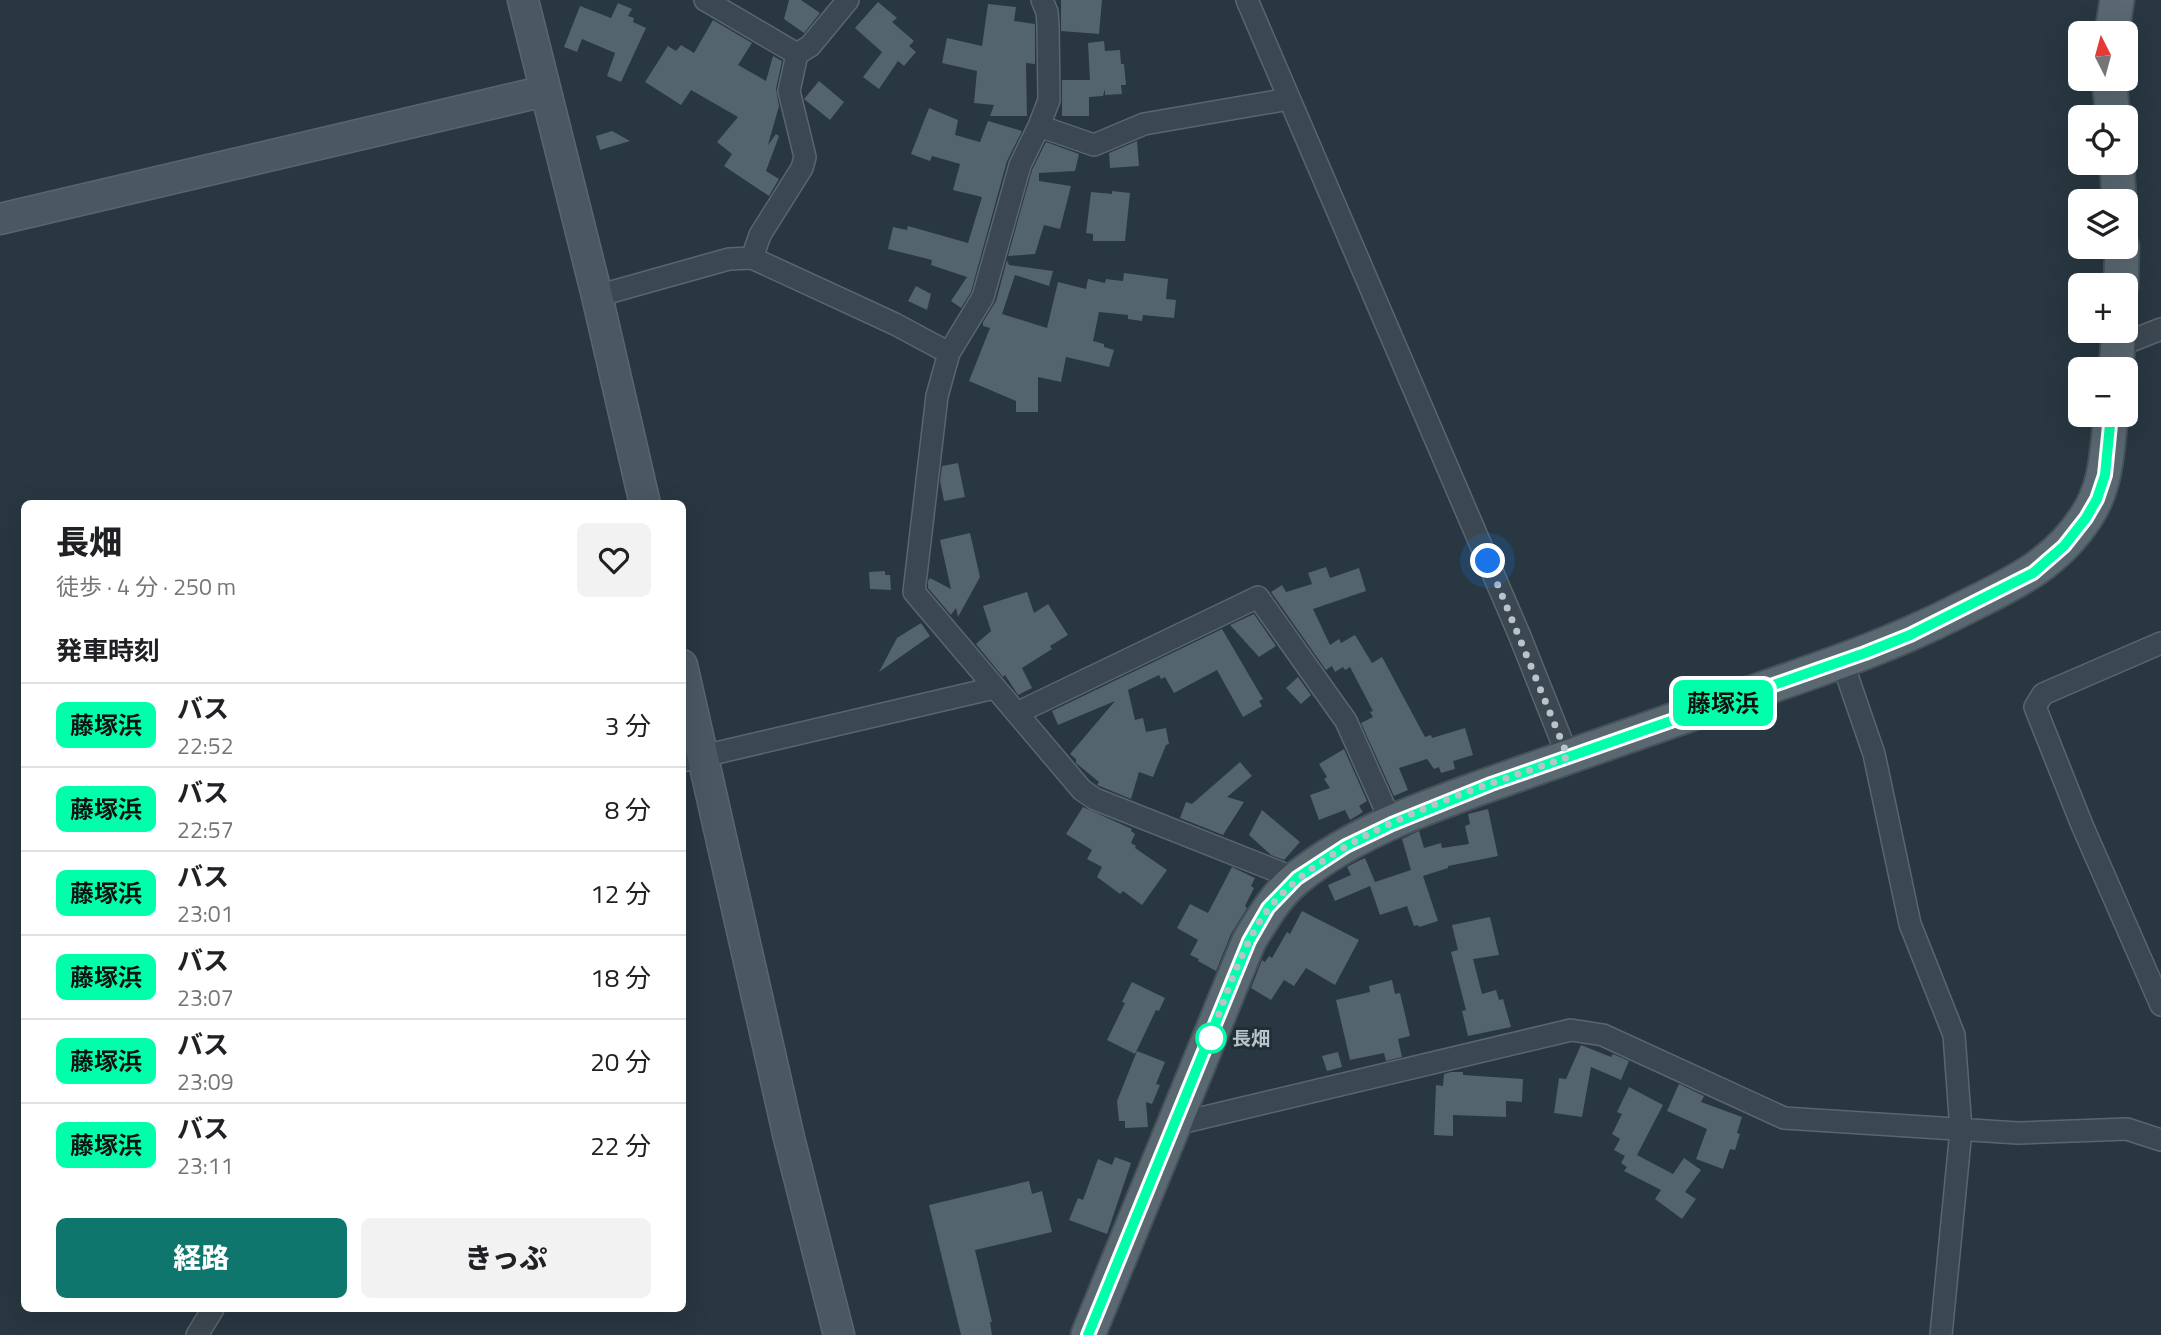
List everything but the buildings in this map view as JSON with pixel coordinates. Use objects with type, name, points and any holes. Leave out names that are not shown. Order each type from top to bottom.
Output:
[{"type":"main road","points":[[2114,21],[2118,0]]},
{"type":"main road","points":[[1088,1335],[1249,941],[1268,908],[1297,878],[1346,846],[1392,824],[1465,794],[1910,635],[2033,573],[2064,546],[2097,499],[2105,475],[2110,427]]},
{"type":"street","points":[[523,0],[597,296],[644,500]]},
{"type":"street","points":[[705,0],[797,54]]},
{"type":"street","points":[[752,258],[760,235],[802,168],[805,156],[789,91],[797,54],[810,46],[848,0]]},
{"type":"street","points":[[1042,0],[1048,25],[1049,100],[1040,126],[1020,164],[983,297],[948,353],[937,396],[914,592],[1082,790],[1095,799],[1297,878]]},
{"type":"street","points":[[1247,0],[1519,634],[1568,757]]},
{"type":"street","points":[[0,219],[545,90]]},
{"type":"street","points":[[1040,126],[1094,145],[1144,124],[1289,99]]},
{"type":"street","points":[[597,296],[729,259],[752,258],[895,324],[948,353]]},
{"type":"street","points":[[2118,349],[2161,329]]},
{"type":"street","points":[[1017,713],[1258,597],[1346,721],[1392,824]]},
{"type":"street","points":[[2161,643],[2043,694],[2035,707],[2082,825],[2161,1005]]},
{"type":"street","points":[[1842,661],[1874,754],[1910,924],[1954,1035],[1961,1130],[1941,1335]]},
{"type":"street","points":[[693,758],[994,688]]},
{"type":"street","points":[[686,699],[693,758],[839,1335]]},
{"type":"street","points":[[1176,1124],[1571,1030],[1603,1035],[1784,1118],[2018,1133],[2127,1129],[2161,1139]]},
{"type":"street","points":[[197,1335],[211,1312]]},
{"type":"bus line","name":"藤塚浜","points":[[1088,1335],[1249,941],[1268,908],[1297,878],[1346,846],[1392,824],[1542,766],[1865,653],[1910,635],[2033,573],[2064,546],[2097,499],[2105,475],[2110,427]]},
{"type":"place","name":"長畑","points":[[1211,1038]]},
{"type":"route","points":[[1211,1038],[1249,941],[1268,908],[1297,878],[1346,846],[1392,824],[1568,757],[1488,561]]}]
